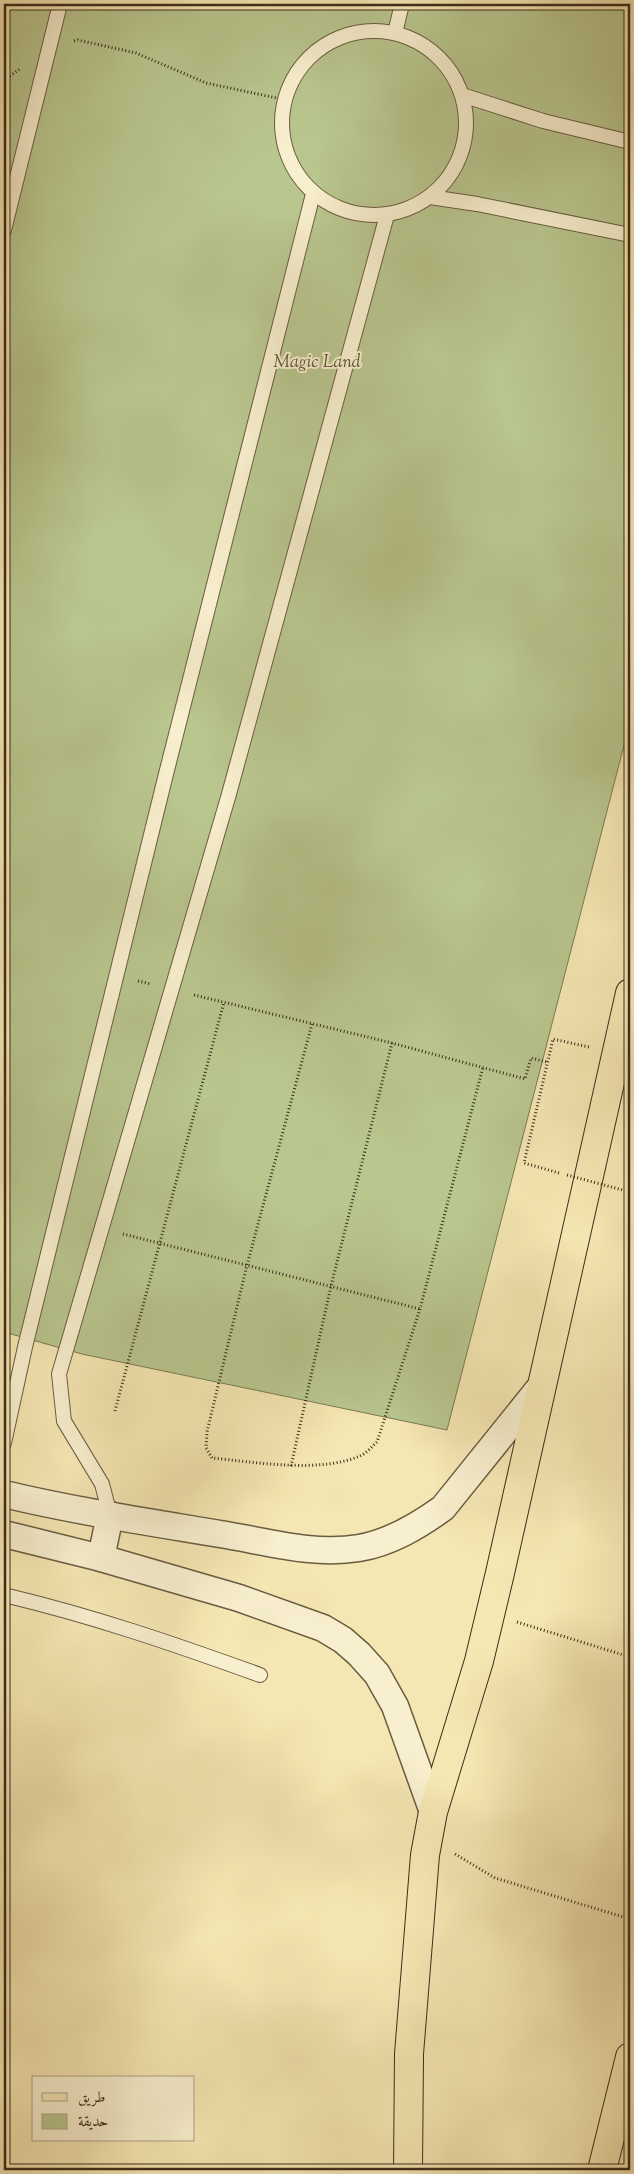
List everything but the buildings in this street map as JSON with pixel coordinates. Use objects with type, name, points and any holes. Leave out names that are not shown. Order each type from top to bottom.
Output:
[{"type":"main road","points":[[408,2170],[409,2054],[425,1855],[433,1812],[479,1661],[630,993]]},
{"type":"main road","points":[[602,2170],[630,2057]]},
{"type":"street","points":[[4,1494],[110,1515],[322,1551],[359,1548],[389,1539],[422,1523],[444,1508],[542,1385]]},
{"type":"street","points":[[101,1558],[110,1515]]},
{"type":"street","points":[[4,1534],[101,1558],[239,1598],[324,1628],[343,1640],[377,1674],[395,1706],[433,1812]]},
{"type":"lane","points":[[4,230],[60,4]]},
{"type":"lane","points":[[395,33],[402,4]]},
{"type":"lane","points":[[354,32],[395,33],[424,46],[447,67],[462,95],[466,123],[462,151],[450,176],[430,197],[410,209],[387,215],[348,213],[313,194],[289,160],[281,121],[291,81],[317,49],[354,32]]},
{"type":"lane","points":[[462,95],[535,119],[630,142]]},
{"type":"lane","points":[[4,1443],[25,1347],[170,759],[313,194]]},
{"type":"lane","points":[[430,197],[477,204],[630,235]]},
{"type":"lane","points":[[110,1515],[102,1484],[64,1421],[59,1374],[229,794],[387,215]]},
{"type":"lane","points":[[4,1595],[74,1612],[163,1640],[260,1675]]},
{"type":"path","points":[[4,80],[48,51],[78,40],[136,53],[206,83],[286,100]]},
{"type":"path","points":[[118,976],[392,1043],[525,1079],[531,1058],[547,1062]]},
{"type":"path","points":[[115,1411],[224,1002]]},
{"type":"path","points":[[312,1024],[247,1265],[206,1432],[206,1448],[212,1458],[291,1466],[344,1461],[364,1454],[377,1442],[420,1309],[482,1067]]},
{"type":"path","points":[[617,1053],[553,1038],[524,1163],[630,1192]]},
{"type":"path","points":[[291,1466],[331,1286],[392,1043]]},
{"type":"path","points":[[101,1228],[420,1309]]},
{"type":"path","points":[[490,1613],[630,1657]]},
{"type":"path","points":[[429,1838],[494,1878],[630,1919]]},
{"type":"green space","name":"Magic Land","points":[[4,4],[630,4],[630,722],[447,1430],[82,1354],[4,1332]]}]
